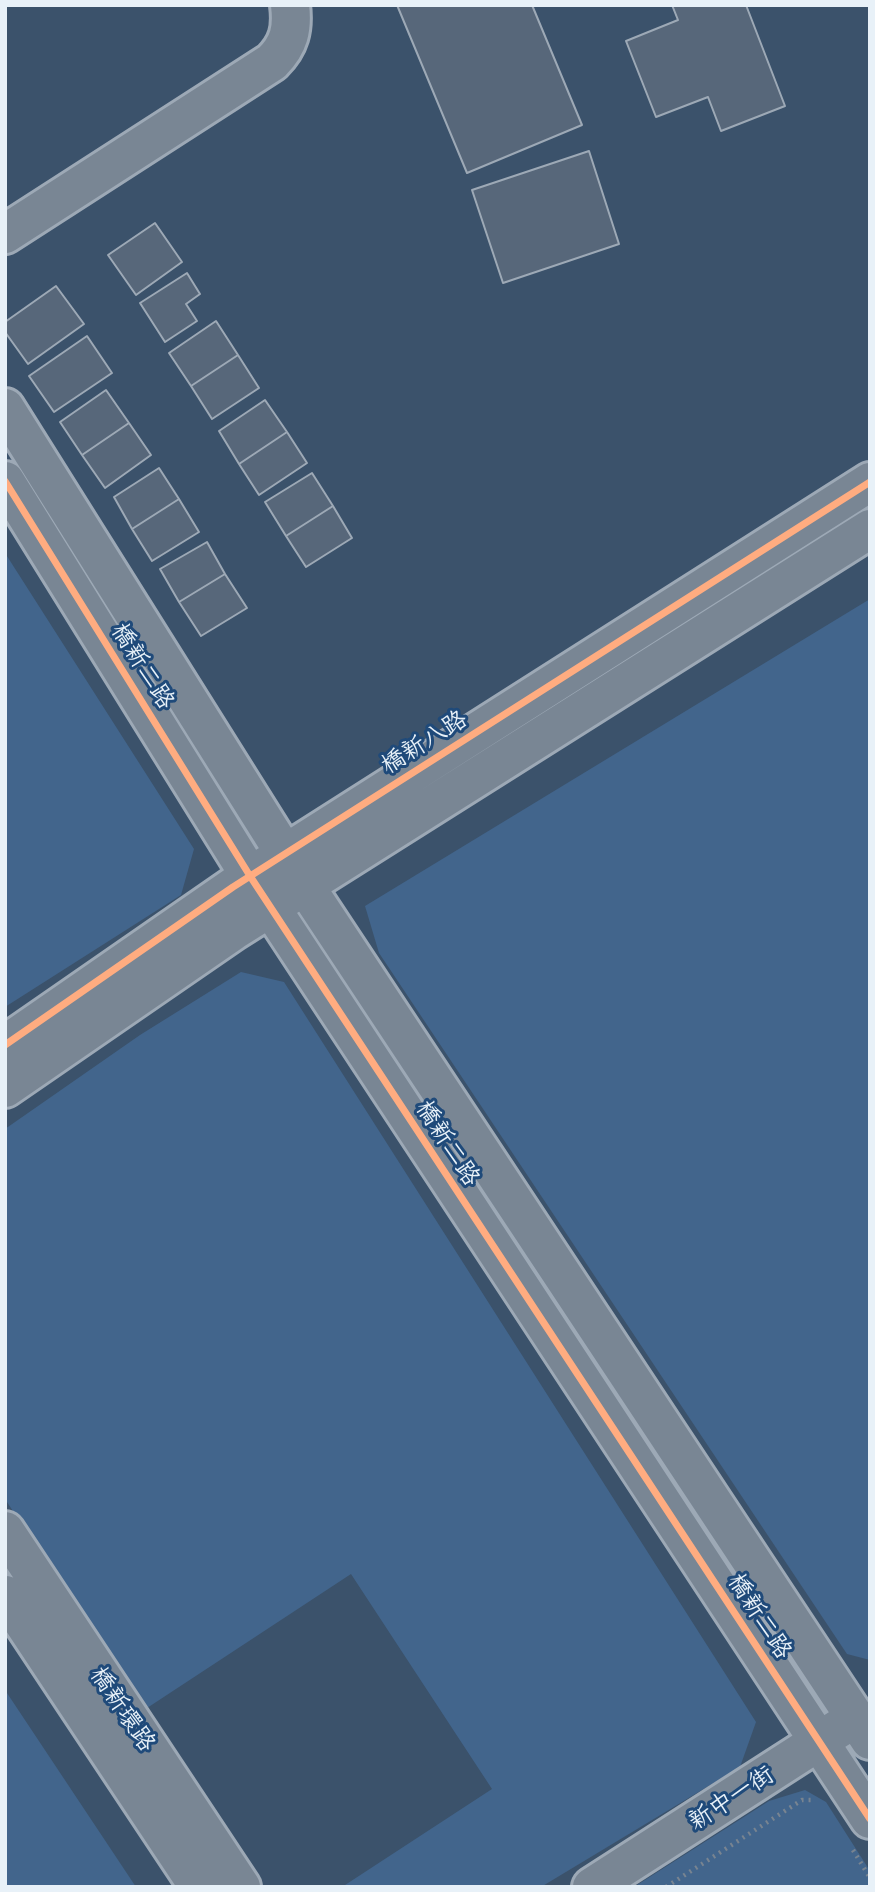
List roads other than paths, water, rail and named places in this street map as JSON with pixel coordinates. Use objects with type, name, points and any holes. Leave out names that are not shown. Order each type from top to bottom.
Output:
[{"type":"street","points":[[5,234],[272,62],[286,48],[292,23],[290,5]]},
{"type":"street","name":"橋新二路","points":[[5,408],[284,854],[866,1722]]},
{"type":"street","name":"橋新二路","points":[[5,481],[250,876],[819,1741],[859,1831]]},
{"type":"street","name":"橋新八路","points":[[5,1045],[250,876],[870,482]]},
{"type":"street","points":[[5,1088],[305,886],[870,529]]},
{"type":"street","name":"橋新環路","points":[[5,1531],[241,1887]]},
{"type":"street","name":"橋新環路","points":[[5,1595],[199,1887]]},
{"type":"street","name":"新中一街","points":[[592,1887],[819,1741],[866,1722]]}]
